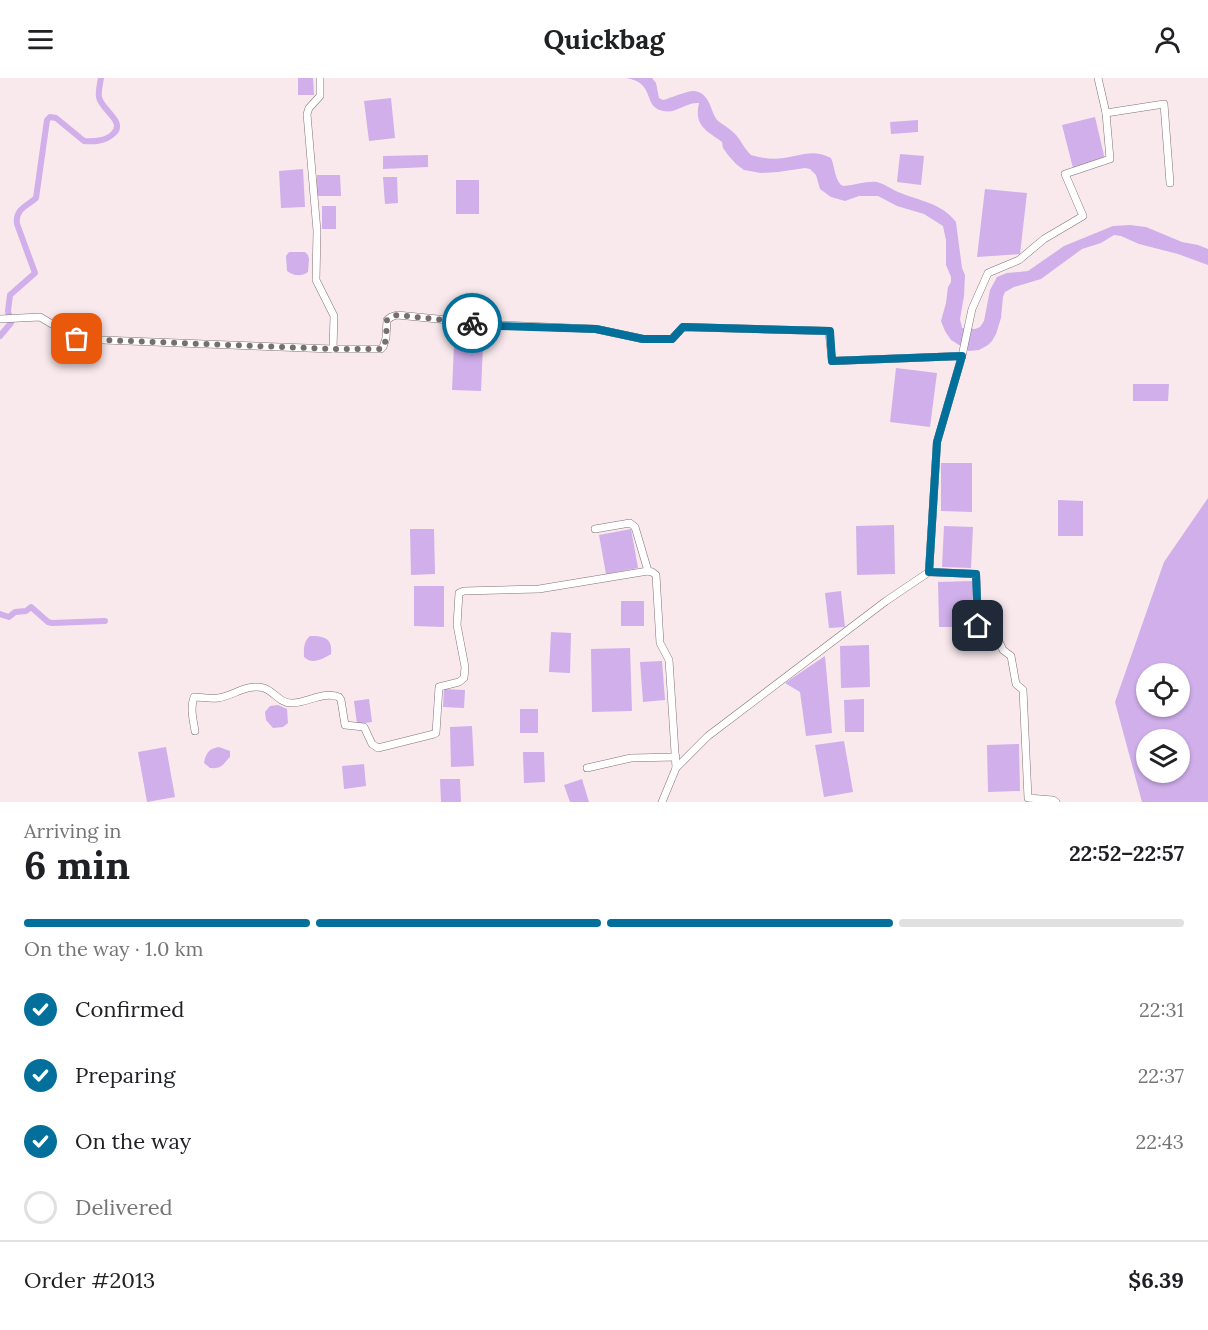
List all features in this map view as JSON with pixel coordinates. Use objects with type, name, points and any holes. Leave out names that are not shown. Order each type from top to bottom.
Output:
[{"type":"street","points":[[320,78],[320,96],[309,108],[307,114],[317,231],[316,280],[334,316],[333,349]]},
{"type":"street","points":[[929,572],[937,442],[962,356],[972,309],[988,273],[1018,260],[1044,239],[1083,216],[1065,174],[1110,159],[1106,113],[1098,78]]},
{"type":"street","points":[[1106,113],[1164,104],[1170,183]]},
{"type":"street","points":[[0,319],[40,317],[77,339],[333,349],[381,349],[384,347],[386,338],[387,320],[397,315],[499,326],[596,329],[643,339],[672,339],[683,327],[830,331],[832,361],[962,356]]},
{"type":"street","points":[[595,529],[630,523],[635,527],[648,571]]},
{"type":"street","points":[[195,730],[192,714],[194,697],[219,698],[255,687],[266,688],[284,702],[293,704],[321,696],[336,695],[341,700],[345,724],[364,727],[372,744],[378,748],[434,734],[436,733],[439,687],[459,682],[464,678],[465,667],[457,625],[459,593],[539,589],[648,571],[656,576],[660,644],[669,660],[676,757],[676,768],[662,802]]},
{"type":"street","points":[[676,768],[717,729],[867,615],[929,572],[976,574],[978,626],[995,633],[1003,650],[1011,656],[1016,684],[1023,690],[1028,798],[1056,802]]},
{"type":"street","points":[[587,768],[631,758],[676,757]]},
{"type":"shaded area","points":[[298,78],[313,78],[314,95],[298,95]]},
{"type":"shaded area","points":[[626,78],[652,78],[656,83],[659,98],[663,100],[688,92],[700,93],[707,99],[718,121],[736,135],[751,155],[775,159],[808,154],[825,155],[831,158],[841,185],[877,182],[944,211],[956,222],[965,275],[960,319],[962,328],[980,327],[984,321],[990,290],[997,277],[1007,273],[1028,271],[1064,246],[1113,226],[1146,227],[1182,242],[1208,249],[1208,265],[1114,235],[1101,243],[1082,249],[1041,279],[1005,292],[1001,318],[992,341],[979,350],[969,351],[951,340],[941,321],[951,282],[946,265],[946,240],[943,226],[924,214],[897,206],[878,196],[859,196],[845,201],[831,197],[820,189],[816,175],[810,169],[761,173],[744,170],[728,155],[722,142],[702,126],[698,117],[699,103],[672,111],[663,111],[652,104],[641,84]]},
{"type":"shaded area","points":[[391,98],[395,138],[369,141],[364,101]]},
{"type":"shaded area","points":[[1095,117],[1105,160],[1073,168],[1062,125]]},
{"type":"shaded area","points":[[918,120],[918,132],[891,134],[890,122]]},
{"type":"shaded area","points":[[900,154],[924,156],[921,185],[897,182]]},
{"type":"shaded area","points":[[428,155],[428,167],[383,169],[383,156]]},
{"type":"shaded area","points":[[303,169],[305,207],[281,208],[279,171]]},
{"type":"shaded area","points":[[317,175],[340,175],[341,196],[317,196]]},
{"type":"shaded area","points":[[383,177],[397,177],[398,203],[385,204]]},
{"type":"shaded area","points":[[456,180],[479,180],[479,214],[456,214]]},
{"type":"shaded area","points":[[985,189],[1027,193],[1020,254],[977,257]]},
{"type":"shaded area","points":[[322,206],[336,206],[336,229],[322,229]]},
{"type":"shaded area","points":[[289,252],[305,252],[308,255],[308,272],[298,275],[287,271],[286,256]]},
{"type":"shaded area","points":[[454,345],[483,346],[481,391],[452,390]]},
{"type":"shaded area","points":[[896,368],[937,373],[930,427],[890,422]]},
{"type":"shaded area","points":[[1133,384],[1169,384],[1168,401],[1133,401]]},
{"type":"shaded area","points":[[941,463],[972,463],[972,512],[941,511]]},
{"type":"shaded area","points":[[1208,498],[1208,802],[1142,802],[1137,783],[1190,783],[1190,729],[1136,729],[1136,780],[1115,702],[1164,562]]},
{"type":"shaded area","points":[[1058,500],[1083,501],[1083,536],[1058,536]]},
{"type":"shaded area","points":[[894,525],[895,574],[857,575],[856,526]]},
{"type":"shaded area","points":[[944,526],[973,527],[971,568],[942,567]]},
{"type":"shaded area","points":[[410,529],[434,529],[435,574],[411,575]]},
{"type":"shaded area","points":[[631,529],[638,568],[606,574],[599,535]]},
{"type":"shaded area","points":[[972,581],[973,627],[939,627],[938,582]]},
{"type":"shaded area","points":[[414,586],[444,586],[444,627],[414,626]]},
{"type":"shaded area","points":[[841,591],[845,627],[829,628],[825,593]]},
{"type":"shaded area","points":[[621,601],[644,601],[644,626],[621,626]]},
{"type":"shaded area","points":[[551,632],[571,633],[570,673],[549,672]]},
{"type":"shaded area","points":[[310,636],[329,641],[331,654],[314,661],[304,657],[305,643]]},
{"type":"shaded area","points":[[869,645],[870,687],[841,688],[840,646]]},
{"type":"shaded area","points":[[630,648],[632,711],[592,712],[591,649]]},
{"type":"shaded area","points":[[825,656],[832,733],[806,736],[800,692],[785,683]]},
{"type":"shaded area","points":[[662,661],[665,700],[643,702],[640,662]]},
{"type":"shaded area","points":[[444,689],[465,690],[464,708],[443,707]]},
{"type":"shaded area","points":[[369,699],[372,722],[357,724],[354,701]]},
{"type":"shaded area","points":[[864,699],[864,732],[845,732],[844,700]]},
{"type":"shaded area","points":[[278,705],[287,709],[288,723],[283,727],[273,728],[266,720],[265,712],[270,706]]},
{"type":"shaded area","points":[[520,709],[538,709],[538,733],[520,733]]},
{"type":"shaded area","points":[[472,726],[474,766],[451,767],[450,727]]},
{"type":"shaded area","points":[[844,741],[853,792],[824,797],[815,745]]},
{"type":"shaded area","points":[[1019,744],[1020,791],[988,792],[987,745]]},
{"type":"shaded area","points":[[166,747],[175,797],[147,802],[138,752]]},
{"type":"shaded area","points":[[219,747],[230,751],[230,757],[219,767],[210,768],[204,763],[206,756],[210,750]]},
{"type":"shaded area","points":[[523,752],[544,752],[545,782],[524,783]]},
{"type":"shaded area","points":[[364,764],[366,786],[344,789],[342,766]]},
{"type":"shaded area","points":[[440,779],[460,779],[461,802],[441,802]]},
{"type":"shaded area","points":[[582,779],[589,802],[570,802],[564,785]]},
{"type":"waterway","points":[[0,336],[11,323],[8,311],[10,295],[35,273],[17,219],[22,209],[36,198],[47,120],[50,117],[56,118],[84,141],[99,140],[113,134],[117,125],[99,97],[101,78]]},
{"type":"waterway","points":[[0,614],[9,617],[15,612],[26,611],[31,607],[52,623],[105,621]]},
{"type":"way so far","points":[[77,339],[381,349],[384,347],[386,338],[387,320],[397,315],[472,323]]},
{"type":"route","points":[[472,323],[596,329],[643,339],[672,339],[683,327],[830,331],[832,361],[962,356],[937,442],[929,572],[976,574],[978,626]]}]
